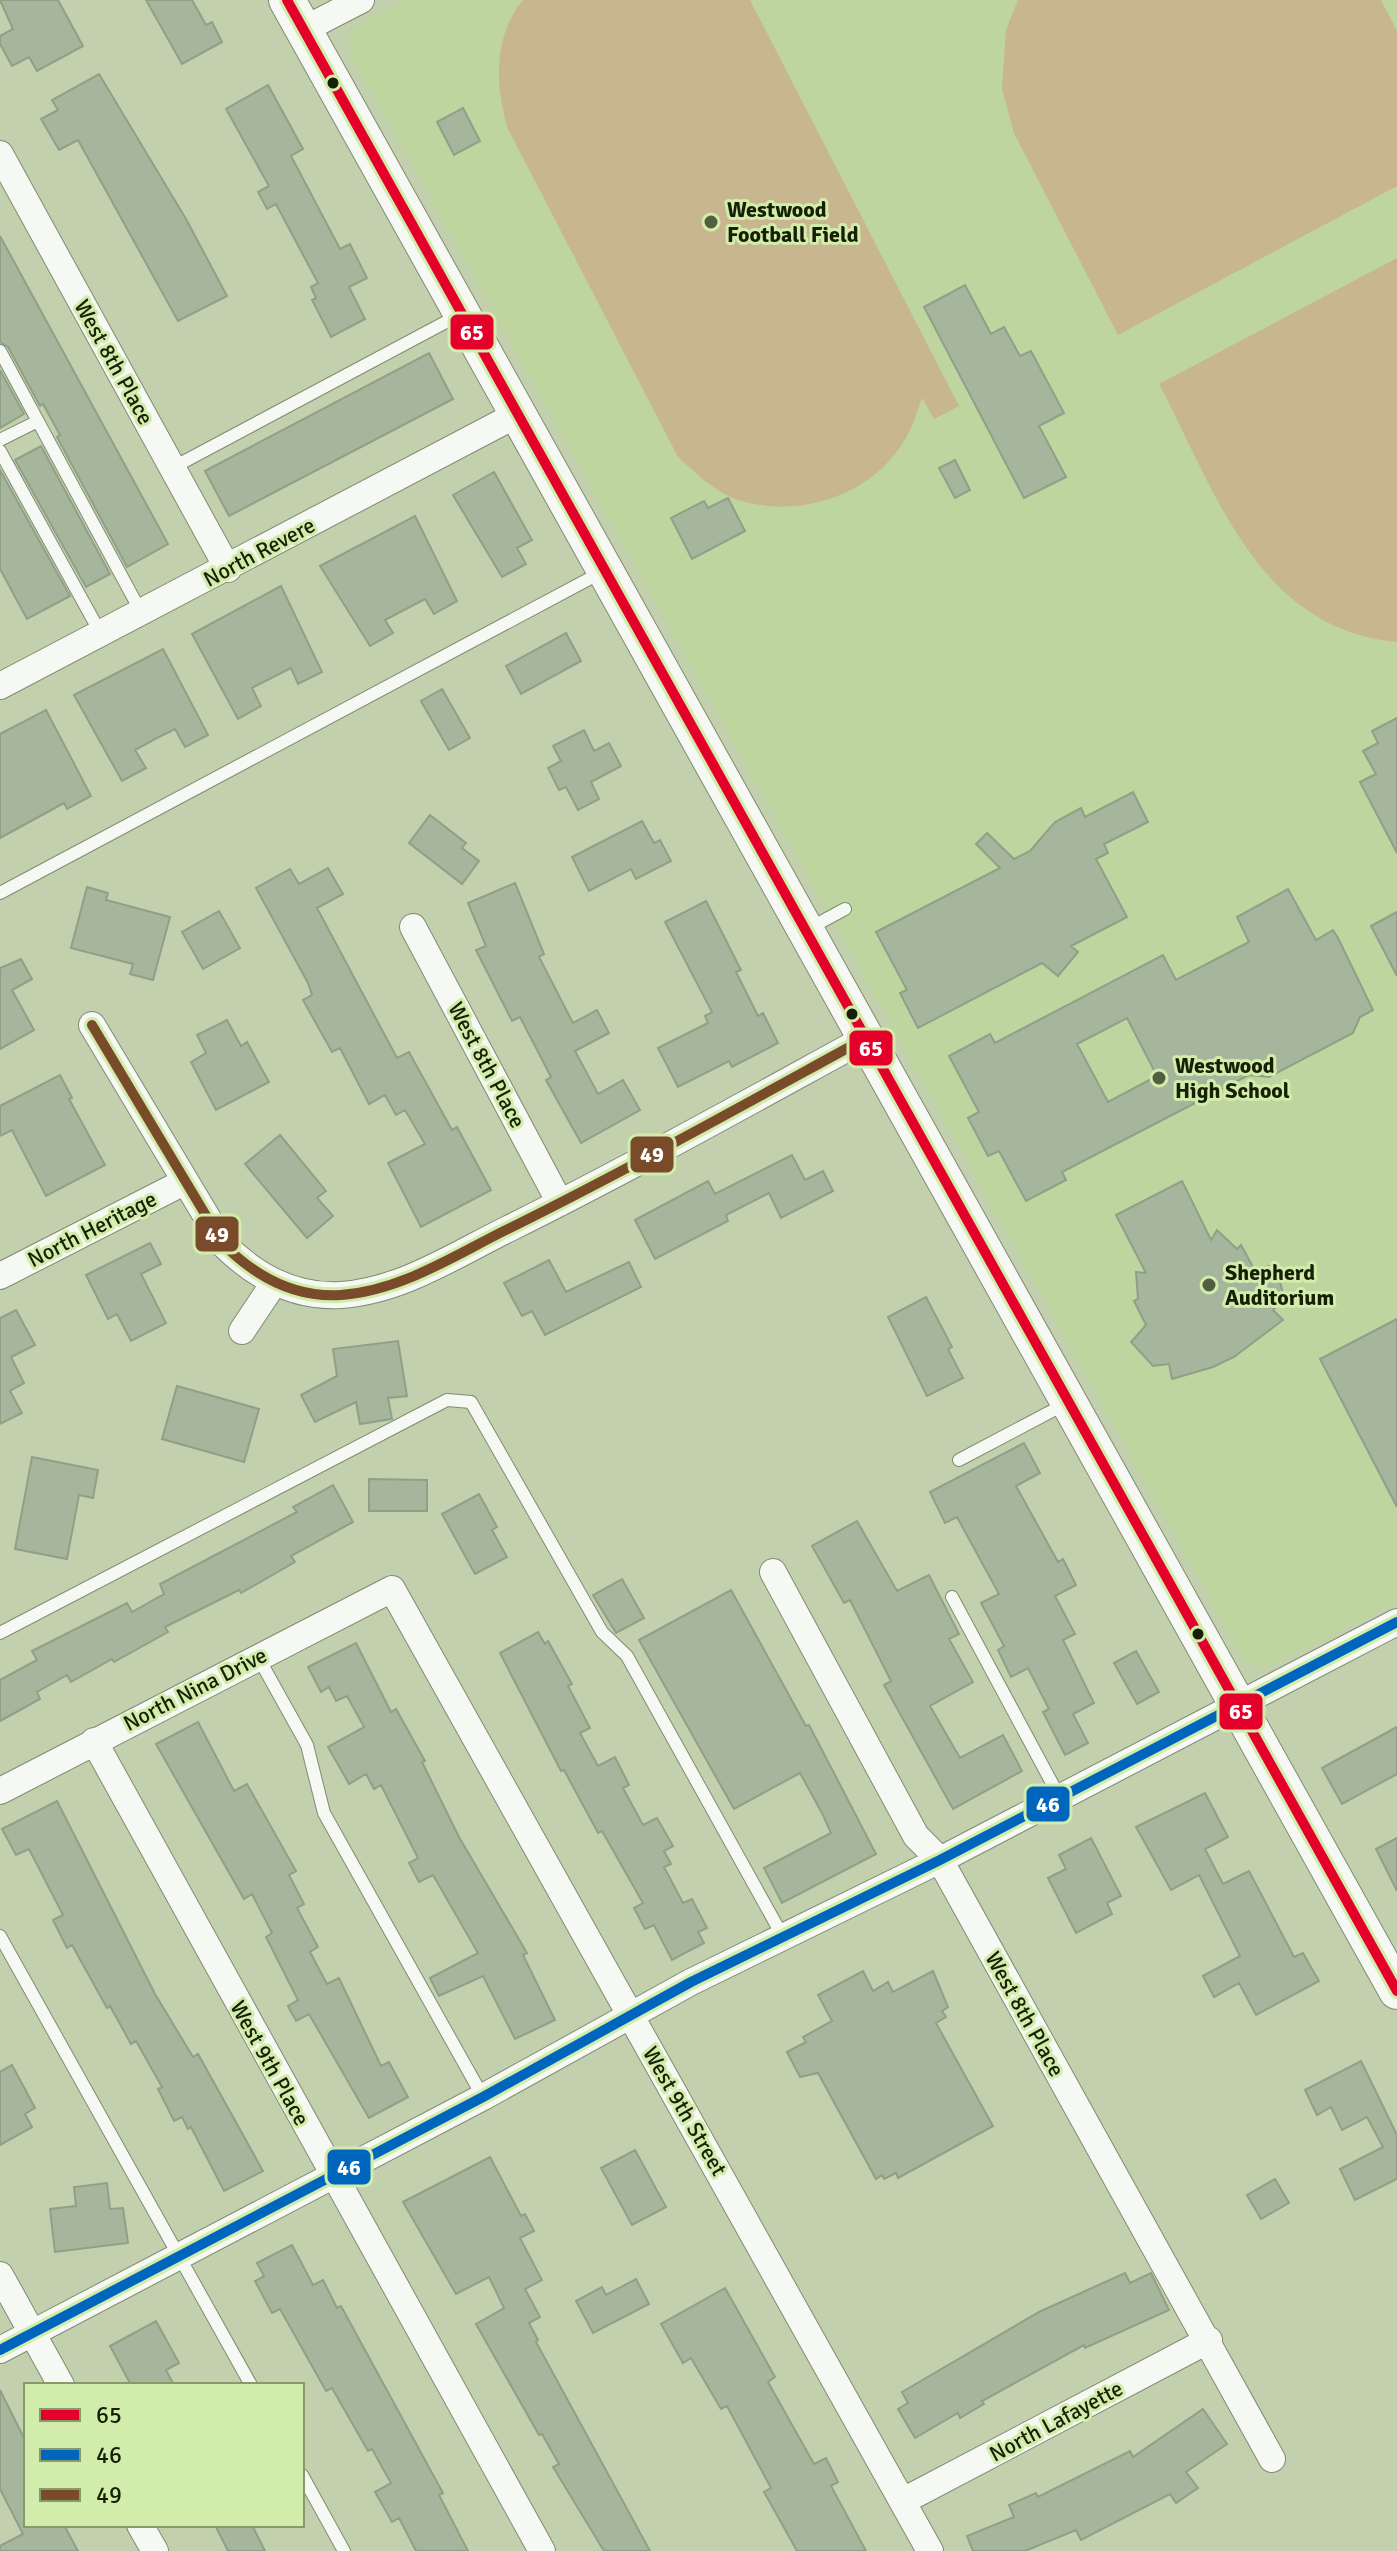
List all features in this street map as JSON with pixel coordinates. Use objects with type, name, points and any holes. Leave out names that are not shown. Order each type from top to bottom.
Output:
[{"type":"main road","points":[[295,15],[1237,1706],[1386,1948],[1397,1991]]},
{"type":"street","points":[[295,15],[361,0]]},
{"type":"street","name":"West 8th Place","points":[[0,154],[228,569]]},
{"type":"street","name":"North Revere","points":[[0,686],[228,569],[516,415]]},
{"type":"street","name":"West 8th Place","points":[[413,927],[560,1203]]},
{"type":"street","name":"North Heritage","points":[[92,1025],[223,1244],[243,1264],[274,1283],[307,1293],[338,1295],[375,1291],[418,1274],[560,1203],[866,1038]]},
{"type":"street","name":"North Heritage","points":[[0,1276],[184,1182]]},
{"type":"street","points":[[242,1331],[274,1283]]},
{"type":"street","name":"West 8th Place","points":[[773,1572],[916,1836],[940,1860],[1209,2340],[1272,2459]]},
{"type":"street","name":"North Nina Drive","points":[[0,1791],[392,1589]]},
{"type":"street","name":"West 9th Street","points":[[392,1589],[930,2551]]},
{"type":"street","points":[[0,2350],[483,2097],[630,2014],[782,1935],[940,1860],[1397,1622]]},
{"type":"street","name":"West 9th Place","points":[[94,1741],[542,2551]]},
{"type":"street","points":[[0,2275],[60,2383]]},
{"type":"street","name":"North Lafayette","points":[[903,2501],[1209,2340]]},
{"type":"street","points":[[141,2527],[155,2551]]},
{"type":"lane","points":[[172,468],[461,314]]},
{"type":"lane","points":[[0,351],[142,613]]},
{"type":"lane","points":[[0,440],[38,421]]},
{"type":"lane","points":[[0,451],[101,634]]},
{"type":"lane","points":[[0,893],[605,571]]},
{"type":"lane","points":[[806,930],[845,909]]},
{"type":"lane","points":[[0,1633],[447,1400],[471,1402],[602,1632],[627,1656],[782,1935]]},
{"type":"lane","points":[[959,1460],[1070,1402]]},
{"type":"lane","points":[[952,1597],[1060,1798]]},
{"type":"lane","points":[[258,1657],[307,1745],[324,1813],[483,2097]]},
{"type":"lane","points":[[0,1936],[250,2383]]},
{"type":"lane","points":[[304,2479],[344,2551]]},
{"type":"shaded area","name":"Westwood High School","points":[[403,0],[1397,0],[1397,1602],[1264,1668],[1254,1667],[1240,1653],[352,57],[347,46],[354,27]]},
{"type":"shaded area","name":"Westwood Football Field","points":[[523,0],[750,0],[959,406],[934,419],[922,398],[906,438],[892,458],[855,488],[833,498],[810,504],[762,505],[730,497],[698,476],[678,457],[508,129],[501,96],[499,62],[506,29]]},
{"type":"shaded area","points":[[1018,0],[1381,0],[1397,31],[1397,186],[1118,335],[1014,133],[1002,89],[1006,30]]},
{"type":"shaded area","points":[[1397,258],[1397,642],[1349,632],[1309,612],[1275,583],[1222,509],[1159,384]]},
{"type":"building","points":[[0,0],[58,0],[83,46],[37,71],[29,57],[12,66],[0,44],[0,36],[13,29]]},
{"type":"building","points":[[146,0],[192,0],[206,25],[212,22],[222,42],[182,64]]},
{"type":"building","points":[[99,74],[186,219],[227,296],[178,321],[78,140],[59,150],[41,119],[58,110],[52,100]]},
{"type":"building","points":[[268,85],[303,149],[291,156],[340,249],[350,244],[367,278],[349,287],[365,319],[331,337],[312,300],[316,298],[311,287],[318,283],[276,204],[267,209],[258,192],[269,186],[226,109]]},
{"type":"building","points":[[463,108],[480,141],[454,155],[437,122]]},
{"type":"building","points":[[0,236],[168,544],[127,567],[57,437],[60,435],[43,404],[40,406],[8,347],[0,342]]},
{"type":"building","points":[[965,285],[991,334],[1004,327],[1020,356],[1031,351],[1064,413],[1039,426],[1066,477],[1024,498],[924,307]]},
{"type":"building","points":[[429,353],[453,399],[229,516],[205,471]]},
{"type":"building","points":[[0,370],[24,414],[0,428]]},
{"type":"building","points":[[41,446],[110,574],[86,587],[15,460]]},
{"type":"building","points":[[955,460],[970,490],[955,498],[939,468]]},
{"type":"building","points":[[0,470],[70,596],[27,619],[0,569]]},
{"type":"building","points":[[494,472],[532,540],[517,548],[526,564],[502,577],[453,495]]},
{"type":"building","points":[[728,498],[745,531],[692,559],[671,518],[704,501],[708,508]]},
{"type":"building","points":[[415,516],[457,601],[434,614],[425,599],[385,620],[393,633],[370,646],[320,566]]},
{"type":"building","points":[[281,586],[322,672],[298,684],[291,668],[252,688],[261,706],[238,719],[192,634]]},
{"type":"building","points":[[566,633],[581,661],[521,694],[506,666]]},
{"type":"building","points":[[163,649],[208,735],[185,747],[175,729],[155,739],[135,750],[146,768],[122,781],[74,695]]},
{"type":"building","points":[[442,689],[470,738],[449,750],[421,701]]},
{"type":"building","points":[[46,710],[91,796],[67,809],[64,803],[0,838],[0,734]]},
{"type":"building","points":[[1397,718],[1397,853],[1360,782],[1376,774],[1363,751],[1378,743],[1372,731]]},
{"type":"building","points":[[584,730],[594,751],[609,743],[621,766],[591,782],[599,799],[578,810],[566,787],[559,790],[548,768],[561,761],[553,746]]},
{"type":"building","points":[[1133,792],[1148,822],[1104,844],[1108,853],[1096,859],[1127,917],[1071,946],[1078,952],[1058,976],[1042,963],[918,1028],[900,993],[907,990],[876,932],[1000,868],[976,844],[987,833],[1014,859],[1030,851],[1055,822],[1081,808],[1085,817]]},
{"type":"building","points":[[430,815],[466,843],[462,848],[479,861],[462,884],[409,843]]},
{"type":"building","points":[[642,821],[654,843],[660,840],[671,861],[636,879],[631,869],[589,891],[572,857]]},
{"type":"building","points":[[328,868],[343,894],[317,908],[397,1058],[409,1052],[452,1130],[457,1127],[491,1190],[421,1227],[388,1163],[425,1144],[405,1110],[396,1115],[385,1095],[369,1104],[340,1048],[332,1052],[303,1000],[312,995],[308,983],[256,888],[290,869],[299,884]]},
{"type":"building","points":[[515,883],[544,954],[539,957],[573,1023],[597,1010],[609,1033],[575,1051],[598,1094],[623,1080],[640,1110],[581,1143],[546,1080],[551,1077],[520,1017],[512,1021],[476,950],[486,946],[468,903]]},
{"type":"building","points":[[87,887],[108,893],[106,900],[170,917],[153,980],[130,974],[133,964],[71,948]]},
{"type":"building","points":[[1288,889],[1316,940],[1333,930],[1373,1010],[1360,1017],[1353,1033],[1269,1077],[1249,1075],[1062,1172],[1066,1180],[1026,1201],[999,1151],[988,1156],[968,1118],[979,1112],[949,1056],[990,1034],[995,1043],[1163,955],[1176,980],[1249,942],[1237,917]],"holes":[[[1127,1018],[1157,1076],[1108,1102],[1077,1044]]]},
{"type":"building","points":[[706,901],[741,970],[736,972],[758,1016],[763,1013],[778,1043],[732,1067],[729,1061],[678,1087],[658,1048],[708,1023],[705,1016],[712,1012],[665,922]]},
{"type":"building","points":[[219,911],[240,948],[203,969],[182,932]]},
{"type":"building","points":[[1397,912],[1397,976],[1371,926]]},
{"type":"building","points":[[21,959],[32,979],[12,990],[34,1030],[0,1049],[0,968]]},
{"type":"building","points":[[227,1020],[241,1046],[247,1042],[269,1082],[216,1110],[191,1062],[206,1053],[197,1035]]},
{"type":"building","points":[[60,1075],[72,1098],[69,1099],[105,1165],[46,1196],[12,1130],[0,1136],[0,1106]]},
{"type":"building","points":[[280,1135],[326,1191],[317,1198],[333,1216],[307,1238],[245,1164]]},
{"type":"building","points":[[792,1155],[805,1180],[823,1171],[833,1191],[781,1218],[769,1193],[726,1215],[728,1221],[655,1259],[635,1220],[708,1181],[715,1194]]},
{"type":"building","name":"Shepherd Auditorium","points":[[1182,1181],[1211,1240],[1217,1230],[1237,1249],[1241,1245],[1254,1269],[1276,1265],[1284,1298],[1273,1310],[1283,1320],[1234,1357],[1213,1367],[1172,1379],[1169,1364],[1153,1366],[1131,1342],[1146,1325],[1134,1301],[1138,1299],[1136,1272],[1146,1273],[1116,1215]]},
{"type":"building","points":[[150,1243],[161,1264],[141,1274],[166,1323],[131,1341],[117,1314],[108,1319],[86,1275]]},
{"type":"building","points":[[549,1260],[566,1292],[629,1262],[641,1287],[545,1335],[532,1311],[522,1316],[504,1283]]},
{"type":"building","points":[[926,1297],[952,1347],[948,1349],[963,1378],[927,1396],[888,1317]]},
{"type":"building","points":[[16,1310],[35,1345],[11,1357],[24,1383],[10,1391],[22,1413],[0,1424],[0,1318]]},
{"type":"building","points":[[1397,1319],[1397,1507],[1320,1359]]},
{"type":"building","points":[[398,1341],[407,1396],[388,1398],[392,1419],[360,1424],[356,1402],[315,1422],[301,1395],[337,1376],[333,1349]]},
{"type":"building","points":[[177,1386],[259,1409],[244,1462],[162,1439]]},
{"type":"building","points":[[1024,1443],[1040,1473],[1016,1486],[1058,1562],[1063,1559],[1076,1585],[1055,1596],[1075,1634],[1063,1640],[1094,1703],[1073,1714],[1088,1743],[1065,1755],[1043,1712],[1049,1709],[1028,1668],[1011,1677],[998,1650],[1004,1646],[981,1603],[999,1594],[957,1517],[945,1523],[930,1492]]},
{"type":"building","points":[[32,1457],[98,1470],[93,1498],[79,1495],[67,1559],[15,1549]]},
{"type":"building","points":[[369,1479],[427,1480],[427,1511],[369,1511]]},
{"type":"building","points":[[333,1485],[353,1522],[291,1556],[295,1562],[241,1593],[239,1590],[165,1627],[168,1632],[114,1662],[112,1659],[71,1682],[67,1675],[37,1692],[40,1699],[0,1721],[0,1680],[37,1660],[32,1651],[127,1603],[132,1612],[164,1594],[160,1584],[297,1512],[293,1507]]},
{"type":"building","points":[[479,1494],[497,1527],[492,1530],[507,1557],[475,1574],[442,1514]]},
{"type":"building","points":[[857,1521],[897,1591],[929,1575],[959,1634],[949,1639],[973,1682],[930,1706],[960,1758],[1003,1735],[1022,1771],[953,1809],[884,1685],[891,1681],[850,1600],[844,1603],[812,1546]]},
{"type":"building","points":[[622,1579],[644,1618],[616,1633],[593,1595]]},
{"type":"building","points":[[731,1590],[806,1726],[809,1725],[876,1854],[782,1903],[764,1868],[831,1833],[823,1815],[800,1773],[734,1809],[639,1640]]},
{"type":"building","points":[[538,1632],[545,1644],[548,1641],[572,1684],[568,1686],[590,1728],[580,1733],[598,1766],[615,1757],[629,1785],[623,1788],[643,1825],[657,1818],[673,1846],[664,1851],[671,1864],[664,1867],[683,1903],[692,1899],[707,1928],[698,1932],[704,1943],[672,1960],[654,1925],[645,1929],[634,1908],[643,1903],[602,1831],[598,1833],[564,1770],[561,1771],[500,1653]]},
{"type":"building","points":[[356,1643],[391,1712],[396,1709],[425,1761],[422,1762],[459,1837],[527,1953],[523,1955],[555,2020],[515,2039],[483,1976],[439,1996],[430,1978],[478,1953],[433,1875],[419,1882],[409,1863],[418,1858],[381,1785],[374,1789],[366,1774],[349,1784],[328,1747],[364,1727],[347,1696],[336,1701],[329,1687],[321,1692],[308,1667]]},
{"type":"building","points":[[1136,1651],[1159,1692],[1137,1704],[1114,1663]]},
{"type":"building","points":[[198,1722],[234,1791],[247,1784],[296,1871],[289,1875],[304,1904],[297,1908],[318,1947],[310,1952],[327,1984],[339,1978],[381,2066],[389,2062],[408,2097],[369,2118],[309,2014],[296,2021],[288,2006],[298,2000],[266,1937],[272,1933],[252,1894],[244,1899],[156,1744]]},
{"type":"building","points":[[1397,1727],[1397,1774],[1342,1804],[1322,1768]]},
{"type":"building","points":[[1205,1793],[1228,1837],[1205,1849],[1223,1884],[1249,1871],[1294,1957],[1303,1953],[1319,1981],[1256,2015],[1239,1983],[1214,1997],[1203,1976],[1240,1956],[1199,1875],[1171,1890],[1136,1827]]},
{"type":"building","points":[[57,1801],[155,1994],[193,2057],[198,2054],[263,2171],[224,2191],[191,2127],[188,2129],[182,2117],[174,2121],[158,2089],[162,2087],[136,2041],[131,2044],[110,2006],[107,2008],[72,1945],[67,1948],[53,1920],[63,1915],[29,1849],[16,1855],[2,1829]]},
{"type":"building","points":[[1091,1838],[1121,1896],[1107,1903],[1112,1914],[1076,1933],[1048,1878],[1066,1869],[1059,1855]]},
{"type":"building","points":[[1397,1838],[1397,1891],[1376,1849]]},
{"type":"building","points":[[863,1971],[873,1991],[888,1982],[893,1992],[933,1971],[948,2007],[942,2011],[946,2017],[936,2023],[993,2126],[898,2178],[896,2173],[876,2179],[818,2073],[800,2077],[787,2052],[806,2042],[803,2037],[832,2021],[818,1995]]},
{"type":"building","points":[[1361,2061],[1397,2135],[1397,2179],[1355,2200],[1340,2169],[1383,2147],[1367,2117],[1342,2130],[1331,2107],[1317,2115],[1305,2090]]},
{"type":"building","points":[[12,2065],[35,2108],[25,2114],[32,2127],[0,2145],[0,2072]]},
{"type":"building","points":[[635,2150],[666,2207],[632,2225],[601,2168]]},
{"type":"building","points":[[490,2157],[521,2216],[525,2214],[534,2231],[520,2238],[542,2280],[525,2289],[540,2317],[529,2323],[538,2340],[536,2342],[650,2551],[604,2551],[553,2467],[559,2464],[542,2434],[539,2435],[476,2324],[504,2308],[489,2277],[456,2294],[403,2202]]},
{"type":"building","points":[[1275,2179],[1289,2203],[1261,2219],[1247,2195]]},
{"type":"building","points":[[107,2183],[110,2209],[123,2208],[128,2243],[55,2252],[50,2209],[76,2206],[74,2187]]},
{"type":"building","points":[[292,2245],[313,2285],[323,2280],[337,2308],[341,2306],[443,2493],[439,2495],[468,2551],[416,2551],[399,2518],[392,2522],[375,2492],[391,2483],[372,2449],[368,2451],[332,2388],[326,2391],[280,2309],[272,2313],[255,2281],[264,2276],[257,2263]]},
{"type":"building","points":[[1125,2273],[1130,2283],[1151,2273],[1169,2310],[1085,2348],[1084,2345],[982,2401],[984,2404],[960,2418],[958,2413],[915,2438],[898,2409],[908,2403],[902,2392],[1039,2312]]},
{"type":"building","points":[[636,2279],[649,2304],[593,2333],[576,2301],[602,2287],[606,2295]]},
{"type":"building","points":[[725,2288],[775,2377],[768,2382],[814,2464],[826,2458],[838,2482],[831,2486],[866,2551],[797,2551],[764,2492],[771,2488],[727,2406],[721,2409],[691,2358],[683,2363],[661,2324]]},
{"type":"building","points":[[156,2321],[179,2363],[166,2370],[173,2383],[130,2383],[110,2346]]},
{"type":"building","points":[[0,2390],[24,2438],[24,2527],[65,2527],[78,2551],[0,2551],[0,2546],[23,2534],[0,2489]]},
{"type":"building","points":[[1203,2409],[1227,2444],[1186,2472],[1198,2488],[1176,2503],[1170,2494],[1081,2540],[1076,2530],[1025,2551],[973,2551],[967,2536],[1014,2517],[1009,2505],[1036,2493],[1038,2497],[1130,2451],[1133,2457]]},
{"type":"building","points":[[216,2527],[253,2527],[265,2551],[228,2551]]},
{"type":"transit line","name":"65","points":[[287,0],[1397,1991]]},
{"type":"transit line","name":"49","points":[[92,1025],[223,1244],[248,1266],[276,1283],[323,1295],[385,1287],[427,1270],[643,1159],[866,1038]]},
{"type":"transit line","name":"46","points":[[0,2350],[483,2097],[691,1982],[940,1860],[1397,1622]]},
{"type":"place","name":"Westwood Football Field","points":[[711,222]]},
{"type":"place","name":"Westwood High School","points":[[1159,1078]]},
{"type":"place","name":"Shepherd Auditorium","points":[[1209,1285]]}]
